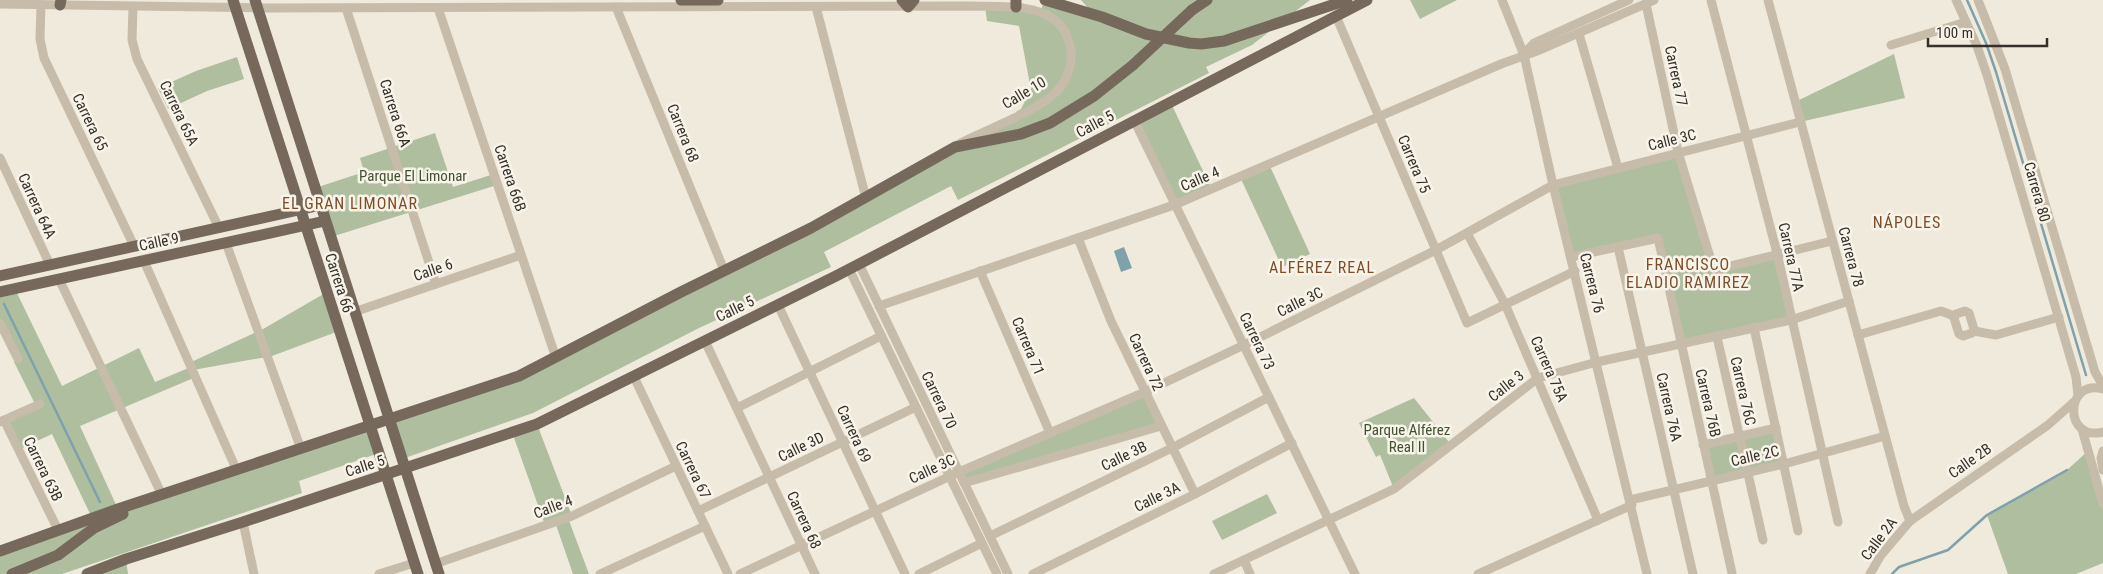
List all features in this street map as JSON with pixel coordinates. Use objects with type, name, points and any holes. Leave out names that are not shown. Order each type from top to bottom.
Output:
[{"type":"main road","name":"Calle 10","points":[[678,3],[698,4],[718,0]]},
{"type":"main road","points":[[1046,0],[1102,17],[1146,34],[1189,43],[1213,43],[1236,37],[1347,0]]},
{"type":"main road","points":[[1080,0],[1102,17]]},
{"type":"main road","name":"Calle 5","points":[[0,551],[519,376],[866,198],[955,147],[1004,138],[1035,129],[1069,112],[1094,96],[1133,65],[1192,10],[1207,0]]},
{"type":"main road","name":"Calle 5","points":[[86,574],[537,424],[854,267],[1367,0]]},
{"type":"main road","name":"Carrera 66","points":[[234,4],[416,568]]},
{"type":"main road","name":"Carrera 66","points":[[256,4],[437,569]]},
{"type":"main road","name":"Calle 9","points":[[0,276],[321,206]]},
{"type":"main road","name":"Calle 9","points":[[0,292],[325,221]]},
{"type":"main road","points":[[12,574],[58,555],[94,528],[162,495]]},
{"type":"main road","points":[[76,574],[126,555],[243,517],[302,501]]},
{"type":"street","name":"Carrera 76","points":[[1502,0],[1524,55],[1553,185],[1647,574]]},
{"type":"street","name":"Calle 4","points":[[1524,55],[1534,43],[1629,0]]},
{"type":"street","name":"Carrera 77A","points":[[1711,0],[1777,254],[1790,320],[1838,522]]},
{"type":"street","name":"Carrera 78","points":[[1768,0],[1848,301],[1910,521]]},
{"type":"street","name":"Carrera 80","points":[[1956,0],[1978,46],[2059,317],[2076,377],[2076,399],[2073,414],[2080,427],[2103,504]]},
{"type":"street","name":"Carrera 80","points":[[1978,0],[2005,69],[2095,372],[2103,387],[2087,389],[2076,399]]},
{"type":"street","name":"Calle 10","points":[[698,4],[816,7],[908,2],[1016,4],[1041,11],[1052,17],[1063,28],[1070,45],[1071,54],[1065,81],[1058,91],[1040,103],[955,147]]},
{"type":"street","name":"Calle 4","points":[[879,306],[1174,205],[1378,116],[1579,34],[1650,2]]},
{"type":"street","name":"Carrera 77","points":[[1650,2],[1678,152],[1714,270],[1777,254]]},
{"type":"street","name":"Calle 10","points":[[0,4],[41,5],[61,3],[134,7],[256,4],[346,8],[438,8],[616,7],[678,3]]},
{"type":"street","name":"Carrera 65","points":[[41,5],[40,39],[44,58],[134,246]]},
{"type":"street","name":"Carrera 65A","points":[[134,7],[132,40],[137,59],[219,228]]},
{"type":"street","name":"Carrera 68","points":[[616,7],[724,270]]},
{"type":"street","points":[[816,7],[866,198]]},
{"type":"street","name":"Carrera 66A","points":[[346,8],[436,284]]},
{"type":"street","name":"Carrera 66B","points":[[438,8],[556,358]]},
{"type":"street","name":"Carrera 75","points":[[1336,16],[1467,322],[1505,304]]},
{"type":"street","points":[[1892,45],[1966,22]]},
{"type":"street","points":[[1579,34],[1618,168]]},
{"type":"street","name":"Carrera 73","points":[[1134,120],[1356,574]]},
{"type":"street","name":"Calle 3C","points":[[740,574],[950,476],[1145,392],[1244,345],[1436,250],[1553,185],[1800,122]]},
{"type":"street","name":"Carrera 64A","points":[[0,158],[50,265]]},
{"type":"street","name":"Carrera 75A","points":[[1467,233],[1505,304],[1598,520]]},
{"type":"street","name":"Carrera 72","points":[[1078,238],[1111,320],[1195,494]]},
{"type":"street","name":"Carrera 76B","points":[[1618,246],[1658,238],[1732,573]]},
{"type":"street","points":[[1777,254],[1832,240]]},
{"type":"street","points":[[226,243],[300,449]]},
{"type":"street","points":[[1571,257],[1618,246]]},
{"type":"street","name":"Carrera 76A","points":[[1618,246],[1693,574]]},
{"type":"street","name":"Calle 6","points":[[354,312],[521,255]]},
{"type":"street","points":[[144,261],[237,471]]},
{"type":"street","name":"Carrera 70","points":[[854,267],[879,306],[1008,574]]},
{"type":"street","name":"Carrera 70","points":[[854,267],[881,336],[997,574]]},
{"type":"street","name":"Carrera 71","points":[[980,271],[1050,433]]},
{"type":"street","points":[[1505,304],[1575,271]]},
{"type":"street","points":[[59,279],[162,495]]},
{"type":"street","name":"Calle 3","points":[[1214,574],[1394,489],[1538,378],[1597,362],[1681,346],[1790,320],[1848,301]]},
{"type":"street","name":"Carrera 69","points":[[778,305],[906,574]]},
{"type":"street","points":[[1858,335],[1941,311],[1954,316],[1964,311],[1968,312],[1974,331]]},
{"type":"street","points":[[1954,316],[1960,335],[1963,336],[1974,331],[1996,335],[2059,317]]},
{"type":"street","points":[[0,323],[18,359]]},
{"type":"street","points":[[1754,328],[1798,532]]},
{"type":"street","points":[[737,408],[881,336]]},
{"type":"street","name":"Carrera 76C","points":[[1717,337],[1763,540]]},
{"type":"street","name":"Carrera 68","points":[[705,341],[815,574]]},
{"type":"street","name":"Carrera 67","points":[[634,377],[728,574]]},
{"type":"street","name":"Calle 3B","points":[[990,536],[1172,448],[1269,397]]},
{"type":"street","name":"Calle 2B","points":[[1910,521],[2048,425],[2076,399]]},
{"type":"street","points":[[2,421],[40,404]]},
{"type":"street","name":"Calle 3D","points":[[698,511],[916,407]]},
{"type":"street","name":"Calle 2B","points":[[2048,425],[2065,420],[2080,427]]},
{"type":"street","name":"Carrera 63B","points":[[2,421],[58,530]]},
{"type":"street","name":"Calle 3C","points":[[964,483],[1161,426]]},
{"type":"street","points":[[2080,427],[2094,434],[2103,432]]},
{"type":"street","points":[[1703,444],[1776,428]]},
{"type":"street","name":"Calle 2C","points":[[1478,574],[1598,520],[1631,503],[1674,489],[1784,464],[1885,436]]},
{"type":"street","name":"Calle 3A","points":[[1033,574],[1195,494],[1292,443]]},
{"type":"street","points":[[2103,451],[2101,458],[2103,470]]},
{"type":"street","name":"Calle 4","points":[[437,569],[572,516],[676,466]]},
{"type":"street","name":"Calle 2A","points":[[1870,574],[1880,555],[1910,521]]},
{"type":"street","points":[[243,522],[254,574]]},
{"type":"street","points":[[600,574],[705,526]]},
{"type":"street","points":[[918,574],[982,543]]},
{"type":"street","points":[[1244,560],[1250,574]]},
{"type":"street","points":[[379,574],[416,568]]},
{"type":"green space","points":[[1044,0],[1091,11],[1081,0],[1310,0],[1252,45],[1206,67],[1209,73],[958,200],[951,186],[824,252],[831,267],[699,328],[533,413],[402,459],[389,420],[519,376],[1018,115],[1016,112],[1021,109],[1031,90],[1019,26],[987,21],[985,6],[1041,11]]},
{"type":"green space","points":[[1410,0],[1457,0],[1420,19]]},
{"type":"green space","points":[[1894,54],[1905,98],[1800,122],[1795,102]]},
{"type":"green space","points":[[237,57],[244,79],[207,91],[168,109],[158,88],[196,71]]},
{"type":"green space","points":[[1170,101],[1212,190],[1174,205],[1134,120]]},
{"type":"green space","name":"Parque El Limonar","points":[[435,133],[453,187],[494,174],[497,185],[331,237],[315,188],[364,172],[360,158]]},
{"type":"green space","points":[[1678,152],[1714,269],[1777,253],[1791,320],[1681,345],[1658,239],[1571,257],[1553,185]]},
{"type":"green space","points":[[1269,164],[1310,254],[1282,267],[1240,177]]},
{"type":"green space","points":[[15,289],[62,386],[139,348],[155,382],[191,367],[189,363],[263,329],[327,292],[339,331],[272,356],[193,370],[196,377],[80,426],[118,509],[370,427],[379,453],[299,481],[302,493],[62,574],[0,574],[0,551],[92,518],[52,434],[18,450],[4,420],[36,406],[14,362],[18,359],[0,323],[0,292]]},
{"type":"green space","points":[[1145,392],[1161,426],[964,483],[959,472]]},
{"type":"green space","name":"Parque Alférez Real II","points":[[1414,398],[1452,446],[1394,489],[1380,455],[1376,457],[1359,423]]},
{"type":"green space","points":[[537,424],[572,516],[568,518],[589,574],[573,574],[555,522],[545,525],[512,432]]},
{"type":"green space","points":[[1776,428],[1784,464],[1711,480],[1703,445]]},
{"type":"green space","points":[[2088,451],[2103,504],[2103,563],[2076,574],[2008,574],[1987,515],[2067,470]]},
{"type":"green space","points":[[1267,494],[1277,513],[1222,540],[1212,521]]},
{"type":"green space","points":[[126,559],[128,574],[102,574]]},
{"type":"water","points":[[1124,247],[1132,268],[1121,272],[1114,251]]},
{"type":"waterway","points":[[1967,0],[1986,43],[1996,72],[2086,375]]},
{"type":"waterway","points":[[4,304],[100,502]]},
{"type":"waterway","points":[[1892,574],[1899,567],[1948,550],[1987,515],[2067,470]]},
{"type":"district","name":"EL GRAN LIMONAR","points":[[350,203]]},
{"type":"district","name":"NÁPOLES","points":[[1907,222]]},
{"type":"district","name":"ALFÉREZ REAL","points":[[1322,267]]},
{"type":"district","name":"FRANCISCO ELADIO RAMIREZ","points":[[1688,273]]}]
